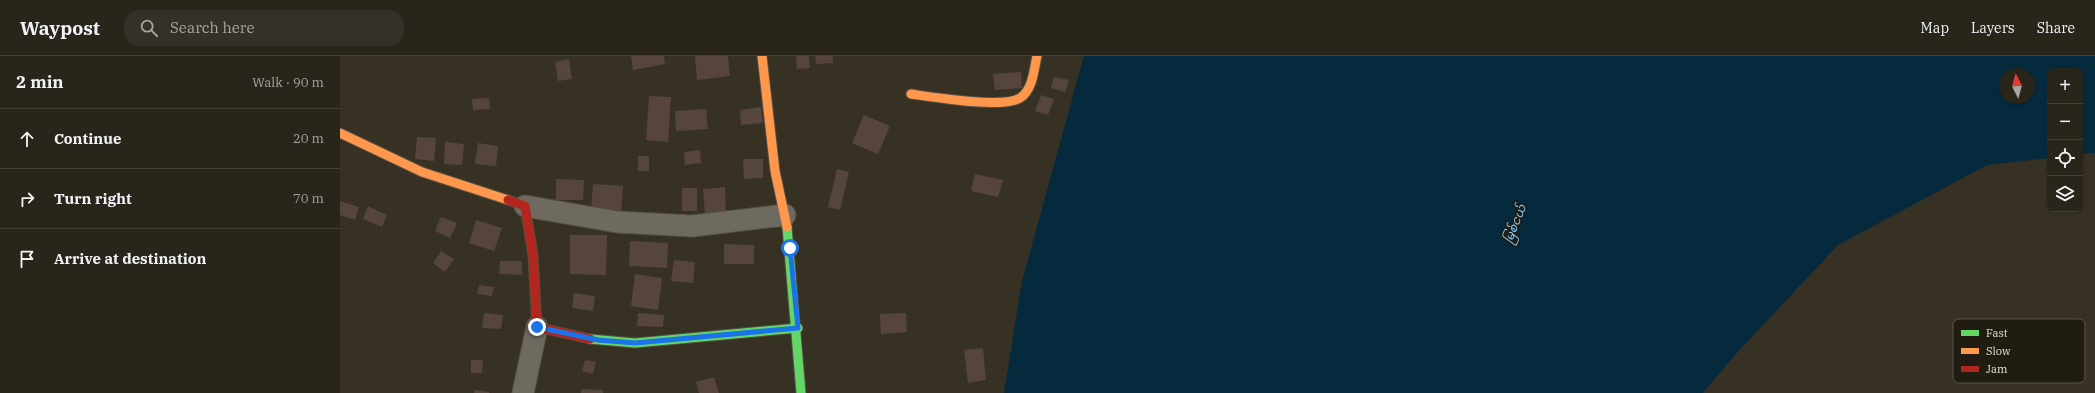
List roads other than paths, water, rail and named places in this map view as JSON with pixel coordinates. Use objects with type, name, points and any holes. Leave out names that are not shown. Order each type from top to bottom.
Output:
[{"type":"street","points":[[762,56],[775,171],[785,215],[790,248],[798,328],[801,393]]},
{"type":"street","points":[[911,94],[1004,103],[1020,98],[1029,88],[1037,56]]},
{"type":"street","points":[[340,133],[422,172],[525,206],[617,222],[692,226],[785,215]]},
{"type":"street","points":[[523,393],[537,327],[533,255],[525,206]]},
{"type":"street","points":[[537,327],[598,340],[635,343],[798,328]]},
{"type":"water","name":"မြစ်ငယ်","points":[[1084,56],[2095,56],[2095,153],[2083,154],[2083,68],[2047,68],[2047,158],[1987,165],[1838,245],[1734,356],[1703,393],[1004,393],[1022,281]]}]
